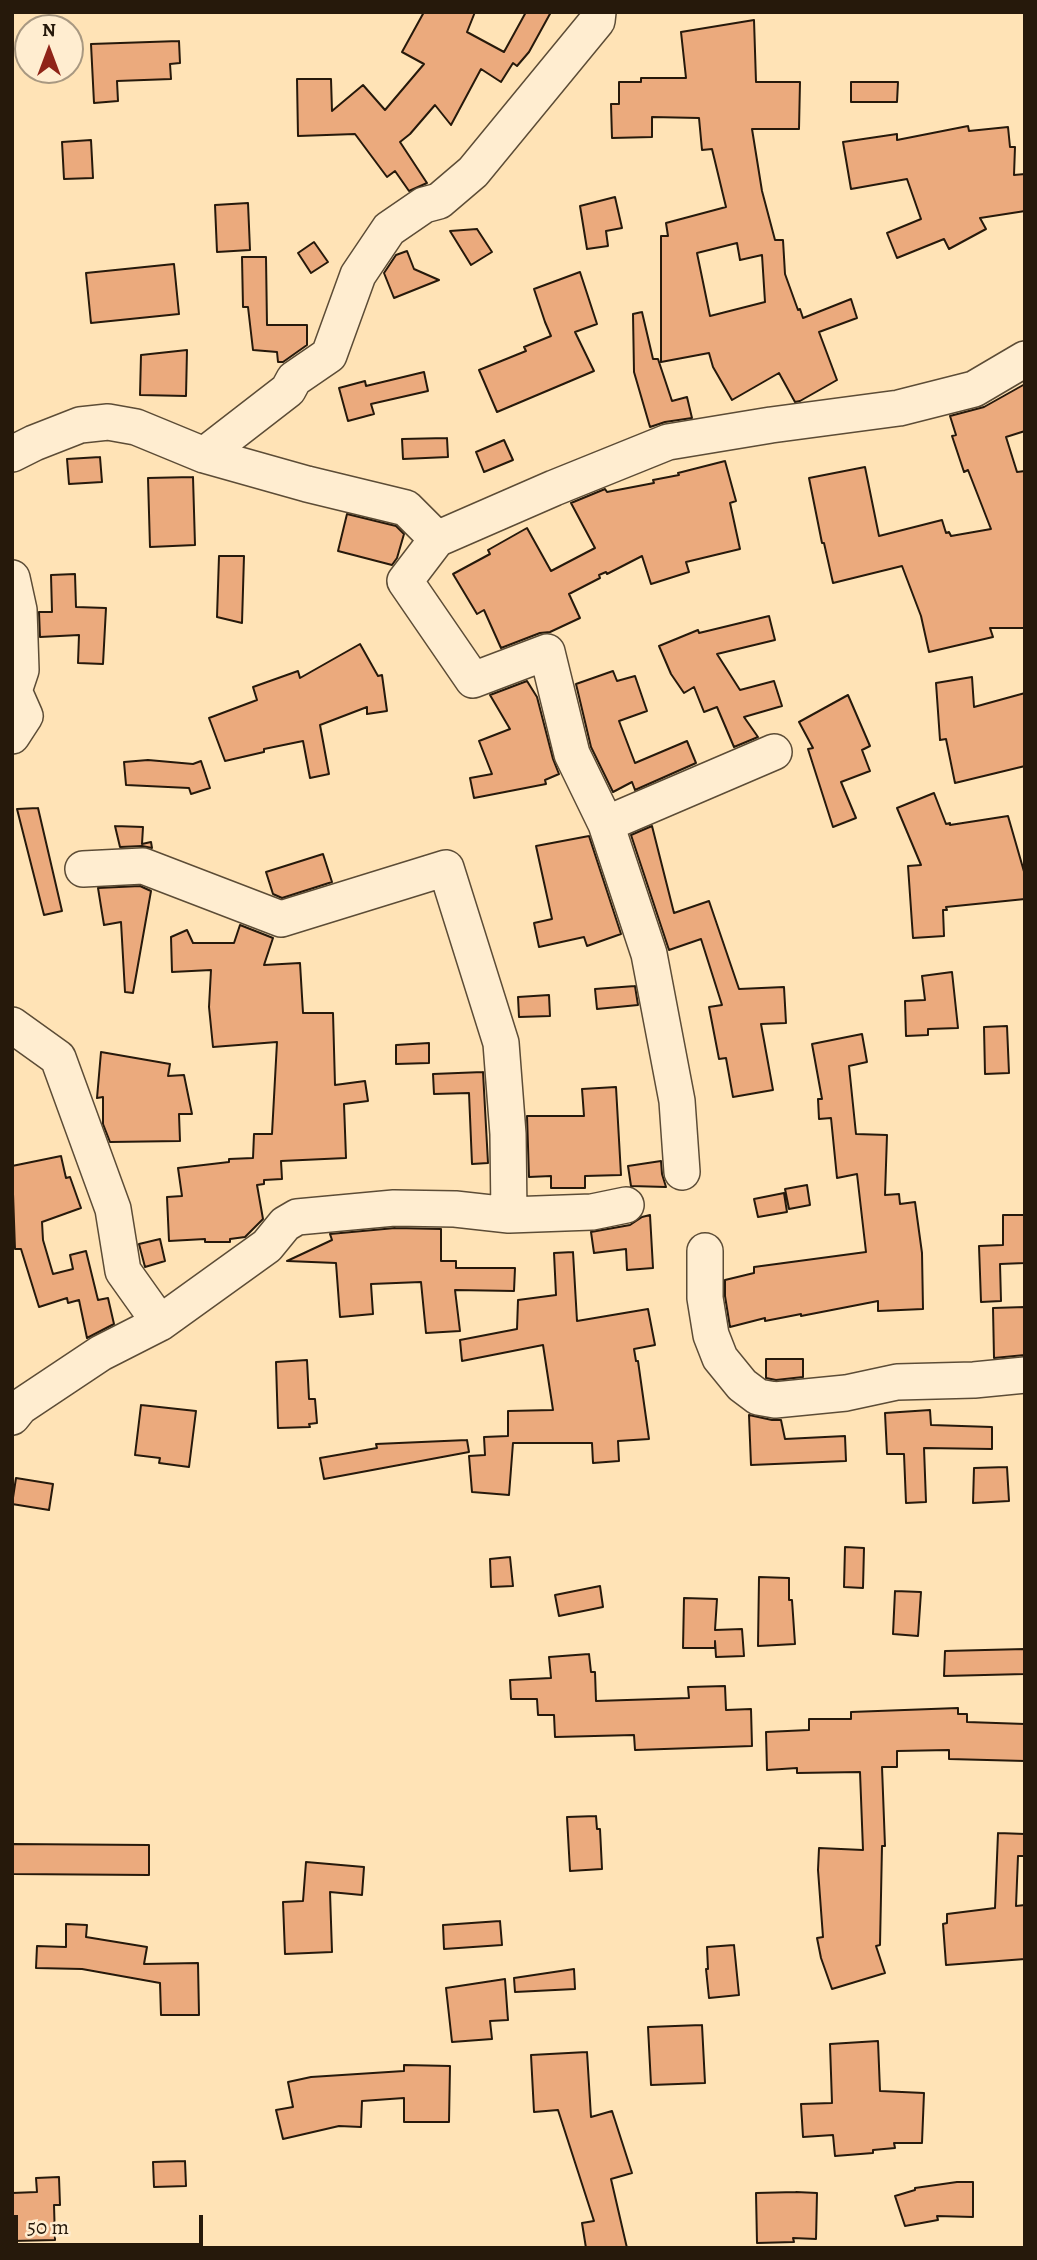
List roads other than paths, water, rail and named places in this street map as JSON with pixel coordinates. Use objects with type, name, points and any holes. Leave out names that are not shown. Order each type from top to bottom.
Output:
[{"type":"street","points":[[204,455],[288,390],[294,379],[329,355],[358,275],[389,229],[424,205],[439,201],[473,172],[597,21],[598,12]]},
{"type":"street","points":[[682,1172],[677,1101],[649,954],[606,824],[572,754],[547,652],[473,680],[405,581],[437,539],[668,442],[899,408],[974,389],[1025,359]]},
{"type":"street","points":[[12,454],[80,425],[108,422],[136,427],[204,455],[406,509],[437,539]]},
{"type":"street","points":[[12,578],[19,610],[21,670],[15,691],[25,716],[12,736]]},
{"type":"street","points":[[606,824],[774,752]]},
{"type":"street","points":[[83,869],[142,866],[281,919],[446,868],[501,1043],[508,1134],[509,1215]]},
{"type":"street","points":[[12,1025],[58,1058],[113,1209],[123,1271],[160,1323]]},
{"type":"street","points":[[12,1417],[20,1407],[101,1353],[160,1323],[267,1246],[285,1224],[297,1217],[394,1208],[455,1209],[509,1215],[592,1212],[626,1205]]},
{"type":"street","points":[[705,1251],[705,1298],[711,1335],[720,1358],[742,1385],[758,1397],[775,1400],[846,1393],[898,1382],[974,1380],[1025,1375]]}]
